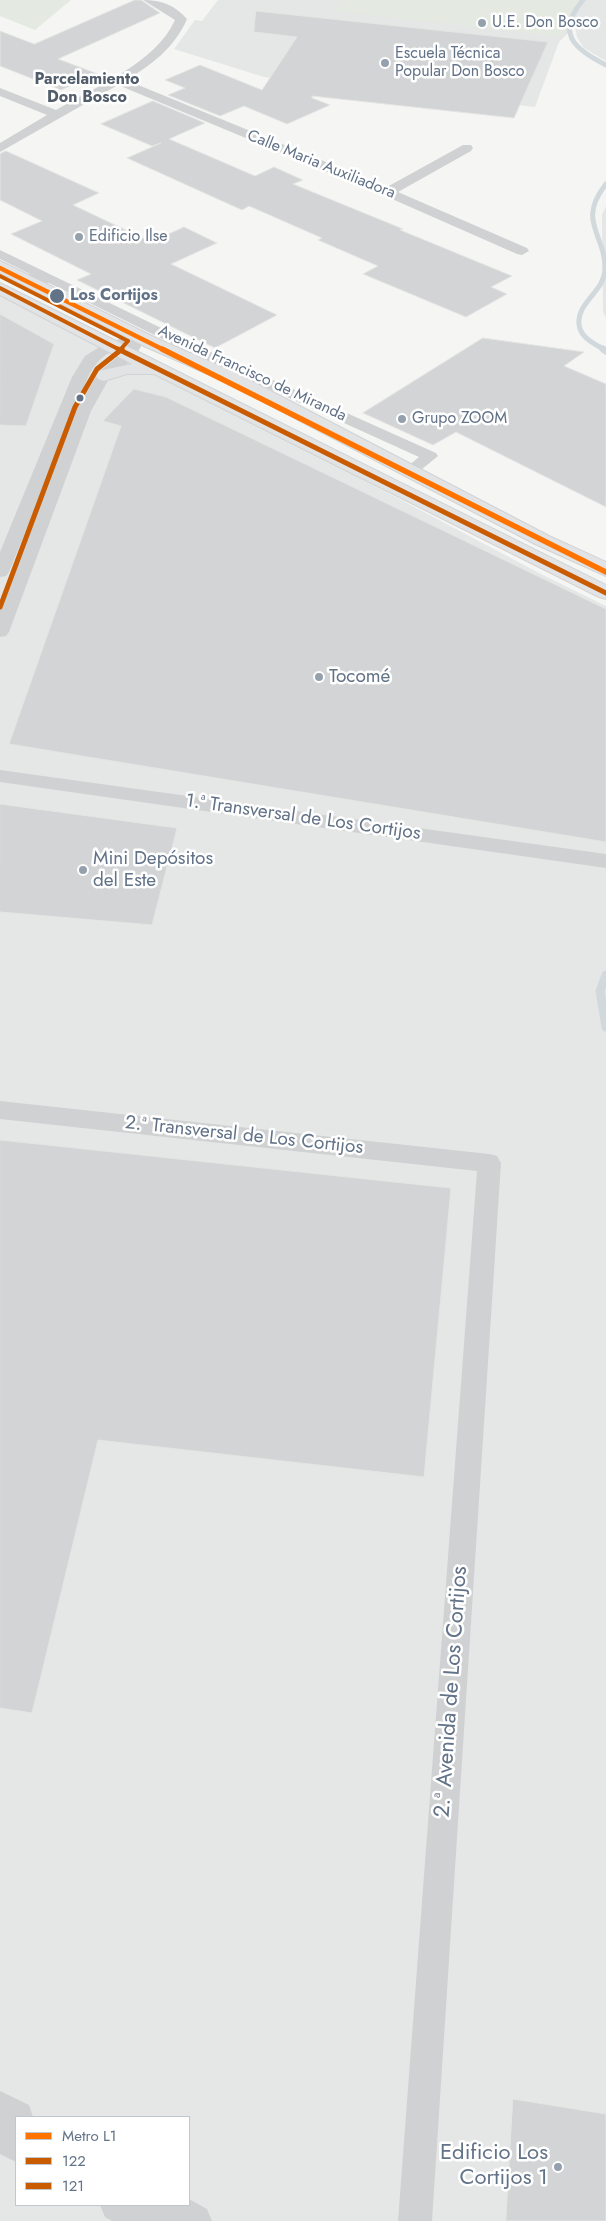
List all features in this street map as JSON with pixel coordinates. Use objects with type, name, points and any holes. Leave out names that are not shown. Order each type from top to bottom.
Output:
[{"type":"main road","name":"Avenida Francisco de Miranda","points":[[0,266],[140,337],[186,358],[231,372],[410,471],[542,540],[606,570]]},
{"type":"main road","name":"Avenida Francisco de Miranda","points":[[0,288],[111,346],[606,593]]},
{"type":"main road","points":[[104,375],[127,369],[159,370]]},
{"type":"street","points":[[0,148],[56,114],[118,81],[154,55],[180,25],[181,20],[175,14],[150,0]]},
{"type":"street","name":"Calle Maria Auxiliadora","points":[[118,81],[388,192],[522,251]]},
{"type":"street","points":[[0,92],[56,114]]},
{"type":"street","points":[[388,192],[467,148]]},
{"type":"street","name":"Avenida Francisco de Miranda","points":[[0,254],[210,357],[231,372]]},
{"type":"street","name":"Avenida Francisco de Miranda","points":[[24,278],[52,280]]},
{"type":"street","points":[[122,314],[140,337]]},
{"type":"street","points":[[0,572],[80,377],[90,359],[111,346],[140,337]]},
{"type":"street","points":[[0,632],[83,411],[104,375],[112,366],[129,355],[140,337]]},
{"type":"street","points":[[186,358],[210,357]]},
{"type":"street","name":"1.ª Transversal de Los Cortijos","points":[[0,776],[606,861]]},
{"type":"street","name":"2.ª Transversal de Los Cortijos","points":[[0,1110],[489,1163]]},
{"type":"street","name":"2.ª Avenida de Los Cortijos","points":[[415,2221],[489,1163]]},
{"type":"street","points":[[0,2107],[15,2116]]},
{"type":"street","points":[[0,2136],[15,2144]]},
{"type":"street","points":[[119,2206],[144,2221]]},
{"type":"street","points":[[169,2206],[195,2221]]},
{"type":"shaded area","points":[[0,0],[71,0],[35,30],[0,16]]},
{"type":"shaded area","name":"Escuela Técnica Popular Don Bosco","points":[[218,0],[606,0],[606,61],[584,48],[577,37],[575,26],[559,42],[535,107],[264,77],[174,49],[195,20],[202,21]]},
{"type":"shaded area","name":"U.E. Don Bosco","points":[[340,0],[583,0],[579,4],[564,37],[334,11]]},
{"type":"shaded area","points":[[606,206],[606,318],[603,312],[602,215]]},
{"type":"shaded area","points":[[0,294],[269,430],[543,575],[606,606],[606,2221],[0,2221]]},
{"type":"building","points":[[135,0],[141,0],[160,13],[58,59],[98,74],[61,90],[0,66],[0,31],[34,44]]},
{"type":"building","name":"Escuela Técnica Popular Don Bosco","points":[[256,11],[548,42],[514,118],[312,96],[312,98],[330,105],[287,124],[244,106],[220,116],[168,95],[185,88],[165,80],[200,65],[262,90],[297,37],[254,32]]},
{"type":"building","points":[[153,101],[205,123],[169,139],[255,176],[274,167],[303,180],[293,184],[512,276],[491,287],[507,294],[466,317],[363,274],[378,266],[318,240],[322,238],[249,206],[242,210],[127,158],[161,143],[152,146],[101,124]]},
{"type":"building","points":[[6,151],[99,193],[73,205],[151,242],[184,227],[217,243],[171,264],[277,315],[215,348],[77,280],[91,274],[11,234],[42,221],[0,200],[0,154]]},
{"type":"building","points":[[0,314],[54,344],[26,426],[0,425]]},
{"type":"building","points":[[483,338],[584,352],[564,366],[606,384],[606,507],[456,432],[433,445],[363,413]]},
{"type":"building","name":"Tocomé","points":[[134,389],[166,397],[606,609],[606,842],[9,744],[121,426],[103,421]]},
{"type":"building","name":"Mini Depósitos del Este","points":[[0,804],[177,828],[152,925],[0,912]]},
{"type":"building","points":[[0,1140],[451,1188],[424,1477],[98,1440],[32,1713],[0,1708]]},
{"type":"building","name":"Edificio Los Cortijos 1","points":[[513,2099],[606,2114],[606,2221],[506,2221]]},
{"type":"waterway","points":[[583,0],[570,22],[572,39],[585,53],[606,65]]},
{"type":"waterway","points":[[605,350],[585,337],[579,324],[582,309],[604,278],[604,258],[595,228],[593,208],[597,197],[606,184]]},
{"type":"waterway","points":[[606,975],[600,991],[606,1027]]},
{"type":"metro line","name":"L1","points":[[0,268],[606,572]]},
{"type":"transit line","name":"121","points":[[0,276],[128,341],[122,349],[97,369],[75,407],[0,607]]},
{"type":"transit line","name":"122","points":[[0,288],[129,355],[606,593]]},
{"type":"place","name":"U.E. Don Bosco","points":[[482,23]]},
{"type":"place","name":"Escuela Técnica Popular Don Bosco","points":[[385,63]]},
{"type":"place","name":"Edificio Ilse","points":[[79,237]]},
{"type":"place","name":"Los Cortijos","points":[[57,296]]},
{"type":"place","name":"Grupo ZOOM","points":[[402,419]]},
{"type":"place","name":"Tocomé","points":[[319,677]]},
{"type":"place","name":"Mini Depósitos del Este","points":[[83,870]]},
{"type":"place","name":"Edificio Los Cortijos 1","points":[[558,2167]]},
{"type":"district","name":"Parcelamiento Don Bosco","points":[[87,89]]}]
